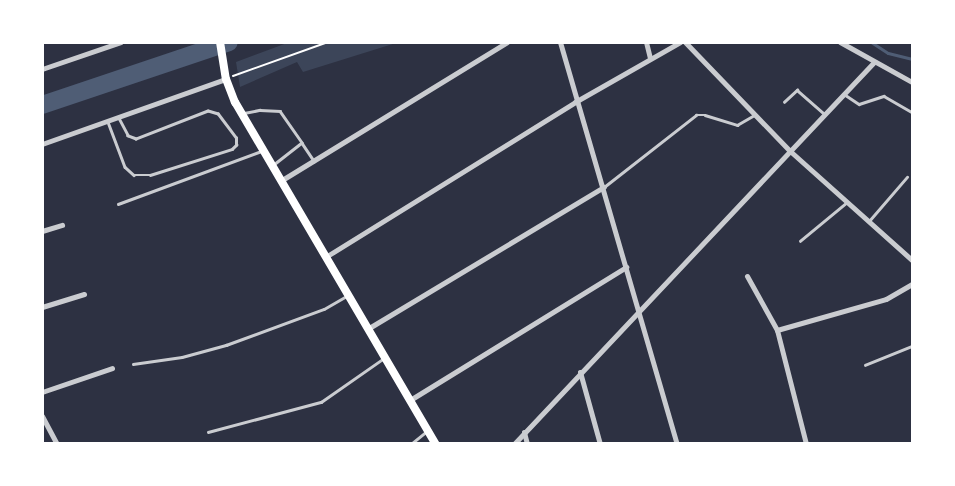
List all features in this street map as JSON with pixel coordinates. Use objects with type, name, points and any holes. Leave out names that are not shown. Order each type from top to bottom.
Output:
[{"type":"main road","points":[[220,42],[226,79],[242,114],[274,165],[436,444]]},
{"type":"street","points":[[42,69],[121,42]]},
{"type":"street","points":[[282,180],[507,42]]},
{"type":"street","points":[[560,42],[575,102],[604,187],[677,444]]},
{"type":"street","points":[[646,42],[650,58]]},
{"type":"street","points":[[327,256],[575,102],[680,42]]},
{"type":"street","points":[[685,42],[790,151],[912,260]]},
{"type":"street","points":[[840,42],[912,82]]},
{"type":"street","points":[[514,444],[874,62]]},
{"type":"street","points":[[42,144],[226,79]]},
{"type":"street","points":[[369,328],[604,187]]},
{"type":"street","points":[[42,232],[62,225]]},
{"type":"street","points":[[410,400],[626,267]]},
{"type":"street","points":[[747,276],[776,330],[806,444]]},
{"type":"street","points":[[776,330],[886,299],[912,284]]},
{"type":"street","points":[[42,307],[84,294]]},
{"type":"street","points":[[42,392],[112,368]]},
{"type":"street","points":[[580,372],[600,444]]},
{"type":"street","points":[[42,416],[57,444]]},
{"type":"street","points":[[524,432],[528,444]]},
{"type":"lane","points":[[784,102],[797,90],[825,114]]},
{"type":"lane","points":[[844,94],[859,104],[884,96],[912,112]]},
{"type":"lane","points":[[242,114],[260,110],[280,111],[314,161]]},
{"type":"lane","points":[[108,121],[125,167],[134,175],[150,175],[232,149],[236,145],[236,138],[218,114],[208,111],[136,139],[128,136],[118,117]]},
{"type":"lane","points":[[604,187],[696,115],[705,115],[737,125],[755,114]]},
{"type":"lane","points":[[274,165],[302,143]]},
{"type":"lane","points":[[118,204],[240,161],[264,149]]},
{"type":"lane","points":[[869,221],[907,177]]},
{"type":"lane","points":[[800,240],[847,202]]},
{"type":"lane","points":[[132,364],[182,357],[226,345],[324,309],[349,294]]},
{"type":"lane","points":[[865,365],[912,346]]},
{"type":"lane","points":[[208,432],[321,402],[386,357]]},
{"type":"lane","points":[[411,444],[428,430]]},
{"type":"path","points":[[226,79],[328,42]]},
{"type":"shaded area","points":[[287,43],[396,43],[303,72],[297,62],[240,87],[236,62]]},
{"type":"waterway","points":[[42,105],[229,42]]},
{"type":"waterway","points":[[871,42],[888,53],[912,59]]}]
